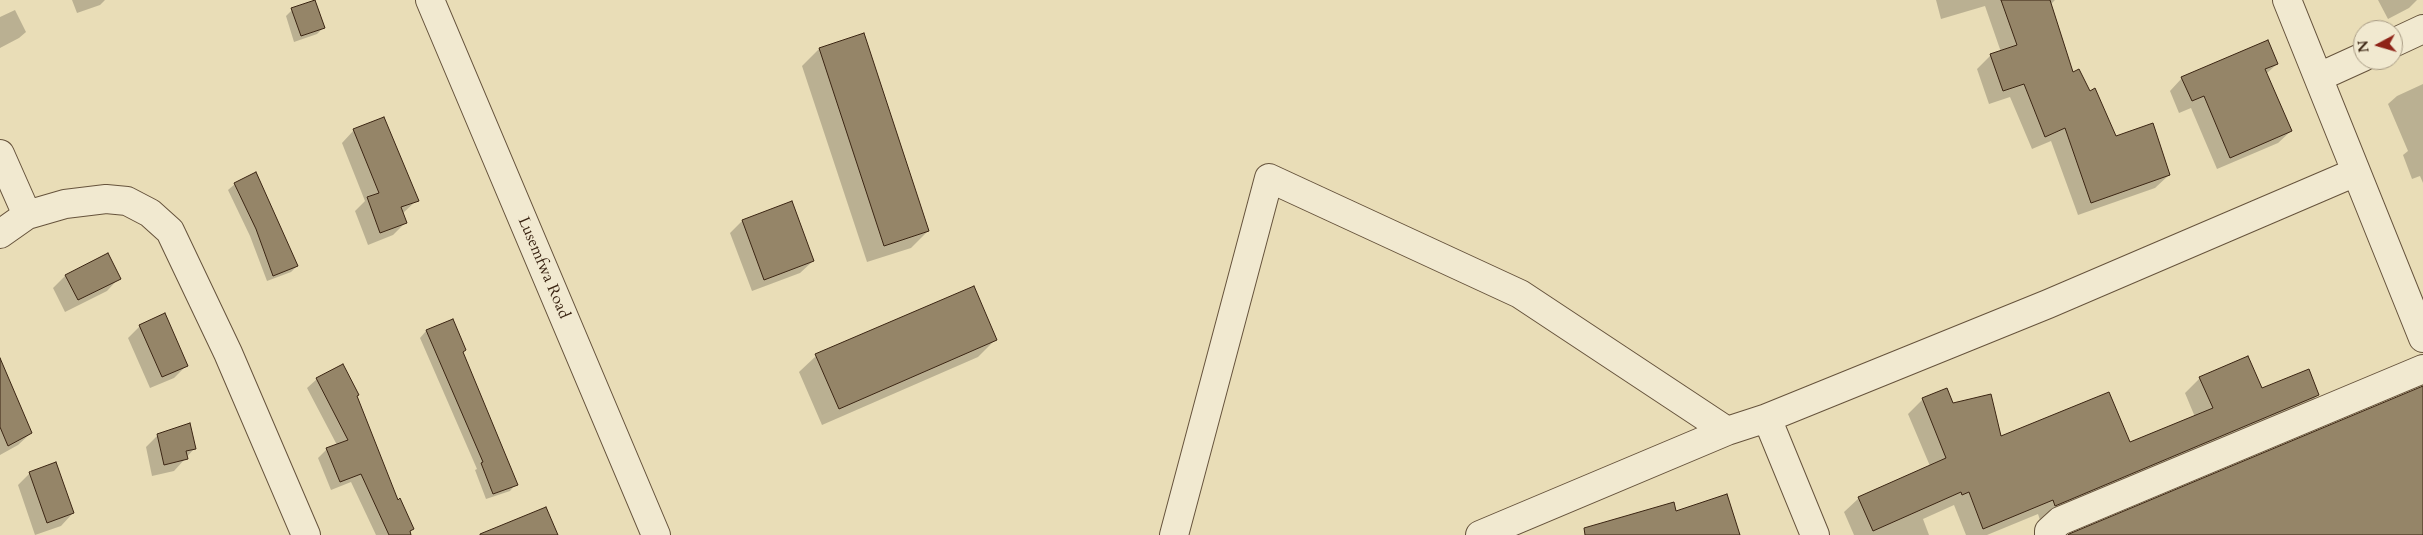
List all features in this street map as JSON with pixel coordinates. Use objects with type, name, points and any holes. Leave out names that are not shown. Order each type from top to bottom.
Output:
[{"type":"street","name":"Lusemfwa Road","points":[[430,0],[656,535]]},
{"type":"street","points":[[2286,0],[2319,77],[2423,338]]},
{"type":"street","points":[[2403,38],[2423,29]]},
{"type":"street","points":[[2319,77],[2353,62]]},
{"type":"street","points":[[0,154],[27,215]]},
{"type":"street","points":[[1480,535],[1727,431],[1767,418],[2048,304],[2356,172]]},
{"type":"street","points":[[1174,535],[1269,178],[1520,294],[1727,431]]},
{"type":"street","points":[[0,234],[27,215],[65,204],[106,199],[126,201],[150,213],[170,231],[228,353],[306,535]]},
{"type":"street","points":[[2050,535],[2049,531],[2060,521],[2423,369]]},
{"type":"street","points":[[1767,418],[1815,535]]},
{"type":"building","points":[[315,0],[325,28],[301,36],[291,8]]},
{"type":"building","points":[[2001,0],[2050,0],[2073,72],[2079,69],[2090,91],[2095,88],[2116,136],[2153,123],[2170,175],[2091,203],[2065,128],[2045,137],[2024,84],[2003,91],[1990,54],[2017,45]]},
{"type":"building","points":[[864,33],[929,231],[884,246],[819,48]]},
{"type":"building","points":[[2268,40],[2278,64],[2265,69],[2292,131],[2230,158],[2204,96],[2192,101],[2181,77]]},
{"type":"building","points":[[384,117],[419,201],[401,207],[407,223],[380,233],[367,197],[379,193],[353,129]]},
{"type":"building","points":[[256,172],[298,266],[273,276],[256,229],[234,183]]},
{"type":"building","points":[[792,201],[814,261],[764,280],[742,220]]},
{"type":"building","points":[[108,253],[121,279],[78,300],[65,275]]},
{"type":"building","points":[[974,286],[997,340],[839,409],[815,354]]},
{"type":"building","points":[[165,313],[188,366],[162,377],[139,325]]},
{"type":"building","points":[[453,319],[466,350],[463,352],[518,485],[493,494],[481,463],[483,462],[426,330]]},
{"type":"building","points":[[2248,356],[2262,388],[2309,369],[2319,395],[2055,506],[2053,500],[1983,529],[1969,492],[1962,495],[1961,492],[1873,531],[1858,497],[1946,458],[1922,398],[1947,388],[1953,403],[1991,394],[2001,436],[2109,392],[2130,442],[2213,408],[2199,377]]},
{"type":"building","points":[[0,358],[32,433],[8,446],[0,427]]},
{"type":"building","points":[[343,364],[359,395],[357,396],[398,500],[400,498],[414,529],[410,531],[411,535],[389,535],[361,474],[340,482],[326,448],[348,440],[316,378]]},
{"type":"building","points":[[2423,386],[2423,535],[2068,535],[2069,534]]},
{"type":"building","points":[[190,423],[196,449],[186,451],[188,459],[164,465],[157,434]]},
{"type":"building","points":[[56,462],[74,513],[47,523],[29,472]]},
{"type":"building","points":[[1727,494],[1740,535],[1585,535],[1584,528],[1674,502],[1676,511]]},
{"type":"building","points":[[546,507],[558,535],[480,535],[480,534]]}]
